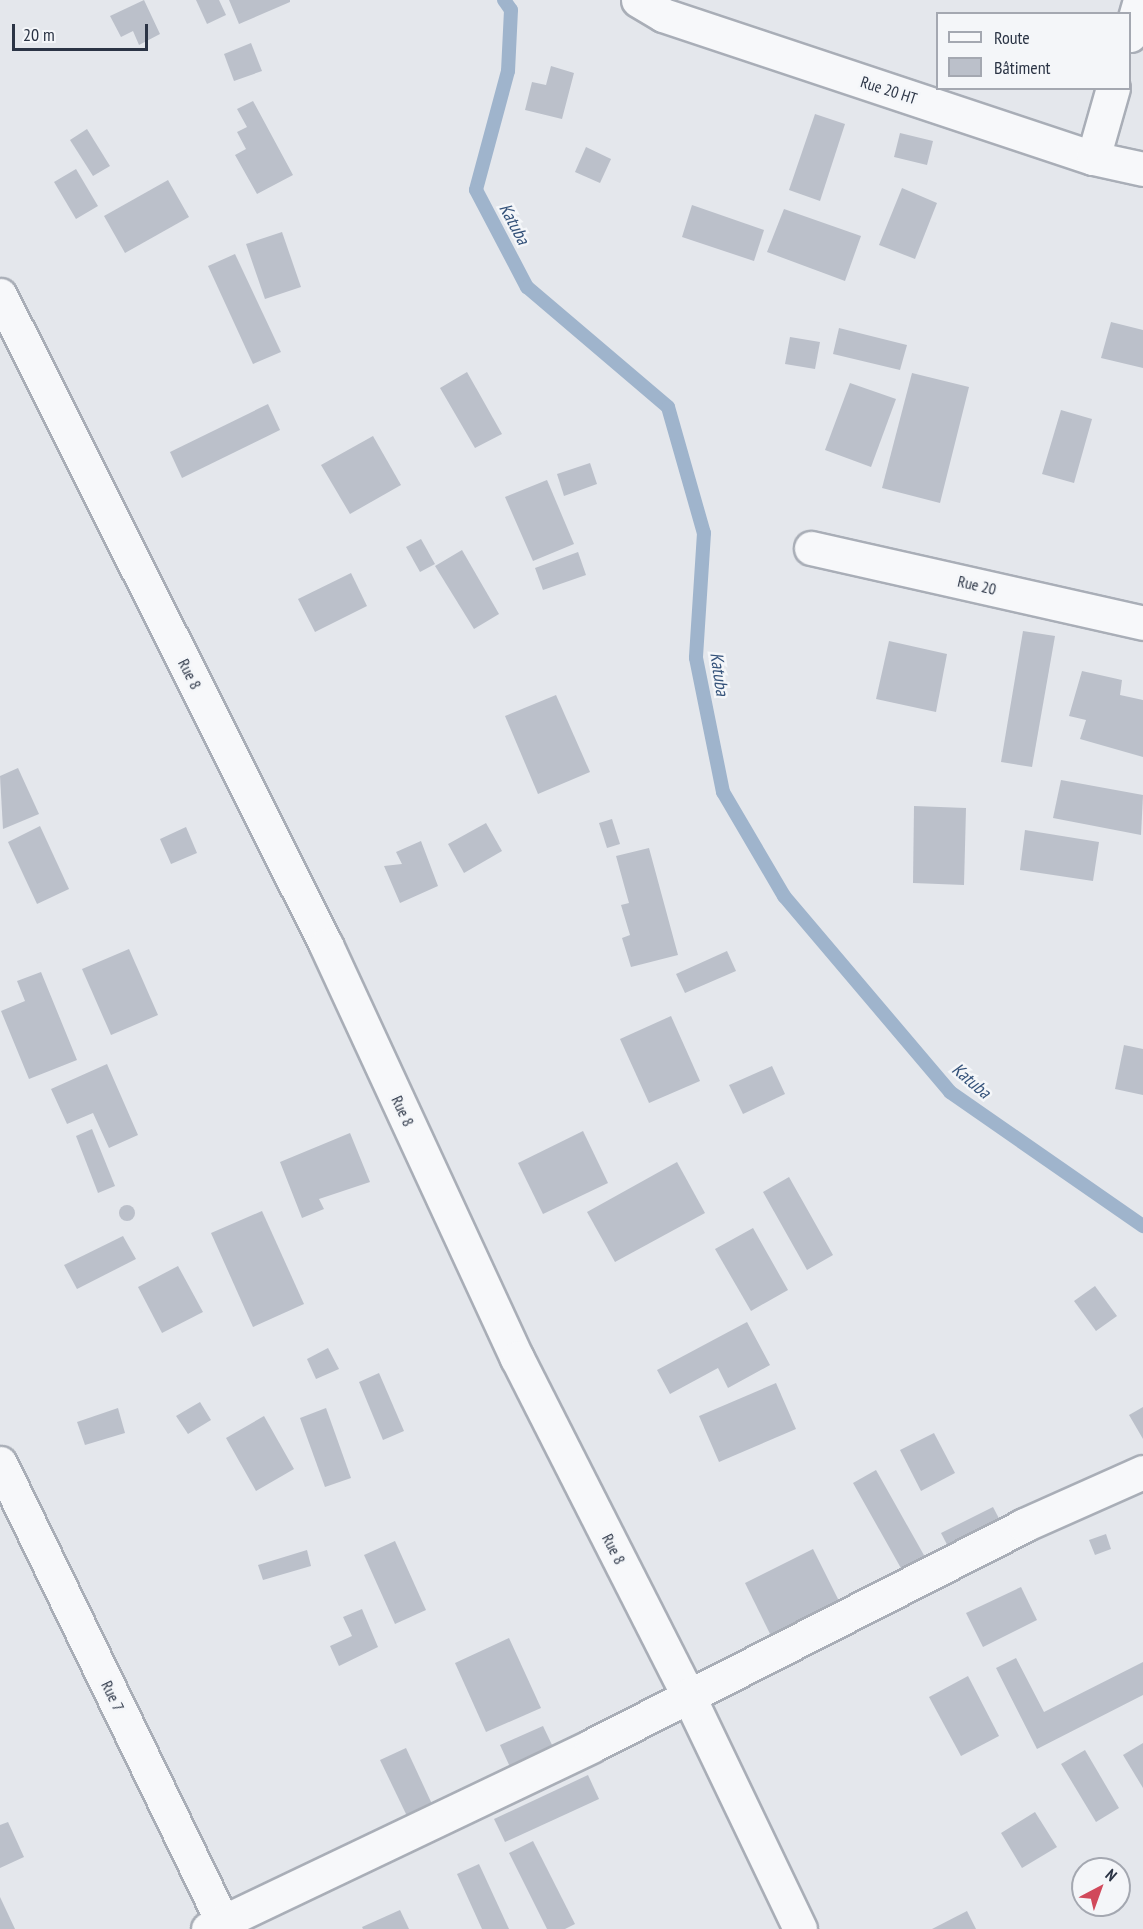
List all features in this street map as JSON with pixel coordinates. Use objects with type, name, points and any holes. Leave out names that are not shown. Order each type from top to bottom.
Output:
[{"type":"street","points":[[1131,32],[1140,0]]},
{"type":"street","name":"Rue 20 HT","points":[[656,5],[1093,158],[1143,169]]},
{"type":"street","points":[[1093,158],[1112,90]]},
{"type":"street","name":"Rue 8","points":[[0,295],[326,945],[517,1358],[688,1695],[800,1929]]},
{"type":"street","name":"Rue 20","points":[[811,548],[1143,622]]},
{"type":"street","name":"Rue 7","points":[[0,1463],[219,1926]]},
{"type":"street","points":[[219,1926],[819,1633],[1024,1525],[1143,1472]]},
{"type":"building","points":[[144,0],[160,34],[139,45],[133,31],[121,37],[110,16]]},
{"type":"building","points":[[196,0],[219,0],[226,15],[207,24]]},
{"type":"building","points":[[229,0],[290,0],[290,2],[239,24]]},
{"type":"building","points":[[251,43],[262,71],[234,81],[224,54]]},
{"type":"building","points":[[551,66],[574,73],[562,119],[525,110],[532,82],[546,85]]},
{"type":"building","points":[[253,101],[293,175],[257,194],[235,155],[246,149],[237,132],[247,127],[237,109]]},
{"type":"building","points":[[815,114],[845,124],[820,201],[789,190]]},
{"type":"building","points":[[87,129],[110,166],[93,176],[70,140]]},
{"type":"building","points":[[900,133],[933,141],[927,165],[894,157]]},
{"type":"building","points":[[586,147],[611,159],[600,183],[575,172]]},
{"type":"building","points":[[76,169],[98,206],[76,219],[54,182]]},
{"type":"building","points":[[168,180],[189,217],[125,253],[104,216]]},
{"type":"building","points":[[902,188],[937,203],[915,259],[879,245]]},
{"type":"building","points":[[692,205],[764,230],[754,261],[682,237]]},
{"type":"building","points":[[784,209],[861,236],[845,281],[767,252]]},
{"type":"building","points":[[282,232],[301,287],[265,299],[246,244]]},
{"type":"building","points":[[235,254],[281,352],[253,364],[208,266]]},
{"type":"building","points":[[1111,322],[1143,330],[1143,368],[1101,358]]},
{"type":"building","points":[[839,328],[907,345],[900,370],[833,354]]},
{"type":"building","points":[[790,337],[820,342],[815,369],[785,364]]},
{"type":"building","points":[[467,372],[502,434],[475,448],[440,388]]},
{"type":"building","points":[[912,373],[969,387],[940,503],[882,488]]},
{"type":"building","points":[[850,383],[896,399],[871,467],[825,450]]},
{"type":"building","points":[[268,404],[280,430],[182,478],[170,452]]},
{"type":"building","points":[[1061,410],[1092,419],[1074,483],[1042,474]]},
{"type":"building","points":[[373,436],[401,485],[350,514],[321,465]]},
{"type":"building","points":[[590,463],[597,484],[564,496],[557,474]]},
{"type":"building","points":[[547,480],[574,544],[533,561],[505,497]]},
{"type":"building","points":[[421,539],[435,564],[420,572],[406,547]]},
{"type":"building","points":[[462,550],[499,614],[474,629],[435,566]]},
{"type":"building","points":[[578,552],[586,575],[543,590],[535,568]]},
{"type":"building","points":[[351,573],[367,606],[315,632],[298,599]]},
{"type":"building","points":[[1023,631],[1055,636],[1032,767],[1001,762]]},
{"type":"building","points":[[889,641],[947,654],[936,712],[876,699]]},
{"type":"building","points":[[1082,671],[1122,680],[1120,695],[1143,700],[1143,757],[1080,739],[1086,720],[1069,716]]},
{"type":"building","points":[[556,695],[590,772],[538,794],[505,716]]},
{"type":"building","points":[[18,768],[39,814],[3,829],[0,776]]},
{"type":"building","points":[[1061,780],[1143,795],[1141,835],[1053,818]]},
{"type":"building","points":[[914,806],[966,808],[964,885],[913,883]]},
{"type":"building","points":[[612,819],[620,844],[607,848],[599,823]]},
{"type":"building","points":[[486,823],[502,851],[464,873],[448,844]]},
{"type":"building","points":[[40,826],[69,889],[37,904],[8,842]]},
{"type":"building","points":[[186,827],[197,853],[171,864],[160,839]]},
{"type":"building","points":[[1025,830],[1099,842],[1093,881],[1020,870]]},
{"type":"building","points":[[421,841],[438,886],[400,903],[384,866],[402,864],[396,852]]},
{"type":"building","points":[[649,848],[678,955],[631,967],[622,938],[630,935],[621,905],[629,903],[616,856]]},
{"type":"building","points":[[129,949],[158,1015],[111,1035],[82,969]]},
{"type":"building","points":[[727,951],[736,971],[685,993],[676,974]]},
{"type":"building","points":[[41,972],[77,1060],[29,1079],[1,1011],[25,1001],[17,981]]},
{"type":"building","points":[[671,1016],[700,1081],[649,1103],[620,1039]]},
{"type":"building","points":[[1124,1045],[1143,1049],[1143,1095],[1115,1089]]},
{"type":"building","points":[[107,1064],[138,1135],[109,1148],[93,1113],[67,1124],[51,1089]]},
{"type":"building","points":[[772,1066],[785,1094],[743,1114],[729,1085]]},
{"type":"building","points":[[92,1129],[115,1186],[98,1193],[76,1136]]},
{"type":"building","points":[[583,1131],[608,1183],[543,1214],[518,1163]]},
{"type":"building","points":[[350,1133],[370,1182],[319,1199],[324,1209],[302,1218],[280,1162]]},
{"type":"building","points":[[677,1162],[705,1213],[615,1262],[587,1212]]},
{"type":"building","points":[[789,1177],[833,1255],[807,1270],[763,1192]]},
{"type":"building","points":[[127,1205],[133,1207],[135,1213],[133,1219],[127,1221],[121,1219],[119,1213],[121,1207]]},
{"type":"building","points":[[262,1211],[304,1304],[253,1327],[211,1233]]},
{"type":"building","points":[[753,1228],[788,1290],[751,1311],[715,1249]]},
{"type":"building","points":[[123,1236],[136,1259],[77,1289],[64,1265]]},
{"type":"building","points":[[178,1266],[203,1312],[162,1333],[138,1287]]},
{"type":"building","points":[[1095,1286],[1117,1316],[1096,1331],[1074,1301]]},
{"type":"building","points":[[747,1322],[770,1365],[728,1388],[718,1368],[670,1394],[657,1370]]},
{"type":"building","points":[[328,1348],[339,1369],[316,1379],[307,1359]]},
{"type":"building","points":[[379,1373],[404,1431],[383,1440],[359,1382]]},
{"type":"building","points":[[776,1383],[796,1429],[719,1462],[699,1416]]},
{"type":"building","points":[[200,1402],[211,1420],[188,1434],[176,1416]]},
{"type":"building","points":[[1143,1407],[1143,1439],[1129,1415]]},
{"type":"building","points":[[118,1408],[125,1433],[85,1445],[77,1422]]},
{"type":"building","points":[[326,1408],[351,1478],[325,1487],[300,1418]]},
{"type":"building","points":[[264,1416],[294,1469],[256,1491],[226,1438]]},
{"type":"building","points":[[934,1433],[955,1473],[921,1491],[900,1450]]},
{"type":"building","points":[[876,1470],[925,1557],[902,1570],[853,1483]]},
{"type":"building","points":[[993,1507],[1006,1532],[954,1558],[941,1533]]},
{"type":"building","points":[[1106,1534],[1111,1549],[1095,1555],[1089,1540]]},
{"type":"building","points":[[395,1541],[426,1610],[395,1624],[364,1555]]},
{"type":"building","points":[[813,1549],[846,1615],[777,1648],[745,1583]]},
{"type":"building","points":[[307,1550],[311,1566],[263,1580],[258,1565]]},
{"type":"building","points":[[1021,1587],[1037,1620],[983,1647],[966,1613]]},
{"type":"building","points":[[362,1609],[378,1647],[339,1666],[330,1646],[352,1636],[343,1617]]},
{"type":"building","points":[[509,1638],[541,1708],[486,1732],[455,1663]]},
{"type":"building","points":[[1016,1658],[1044,1712],[1143,1662],[1143,1695],[1037,1749],[996,1668]]},
{"type":"building","points":[[968,1676],[999,1736],[961,1756],[929,1697]]},
{"type":"building","points":[[543,1726],[553,1747],[510,1767],[500,1745]]},
{"type":"building","points":[[1143,1743],[1143,1788],[1123,1755]]},
{"type":"building","points":[[406,1748],[432,1804],[407,1816],[380,1760]]},
{"type":"building","points":[[1085,1750],[1119,1808],[1096,1822],[1061,1764]]},
{"type":"building","points":[[588,1775],[599,1799],[505,1842],[494,1819]]},
{"type":"building","points":[[1035,1812],[1057,1847],[1022,1868],[1001,1833]]},
{"type":"building","points":[[8,1822],[24,1857],[0,1868],[0,1825]]},
{"type":"building","points":[[533,1841],[575,1924],[565,1929],[547,1929],[509,1853]]},
{"type":"building","points":[[479,1864],[509,1929],[482,1929],[457,1874]]},
{"type":"building","points":[[0,1897],[15,1929],[0,1929]]},
{"type":"building","points":[[400,1910],[409,1929],[363,1929],[362,1927]]},
{"type":"building","points":[[967,1911],[976,1929],[932,1929]]},
{"type":"waterway","name":"Katuba","points":[[504,0],[511,10],[508,71],[476,190],[527,287],[668,407],[704,533],[696,658],[723,792],[784,896],[950,1092],[1143,1226]]}]
